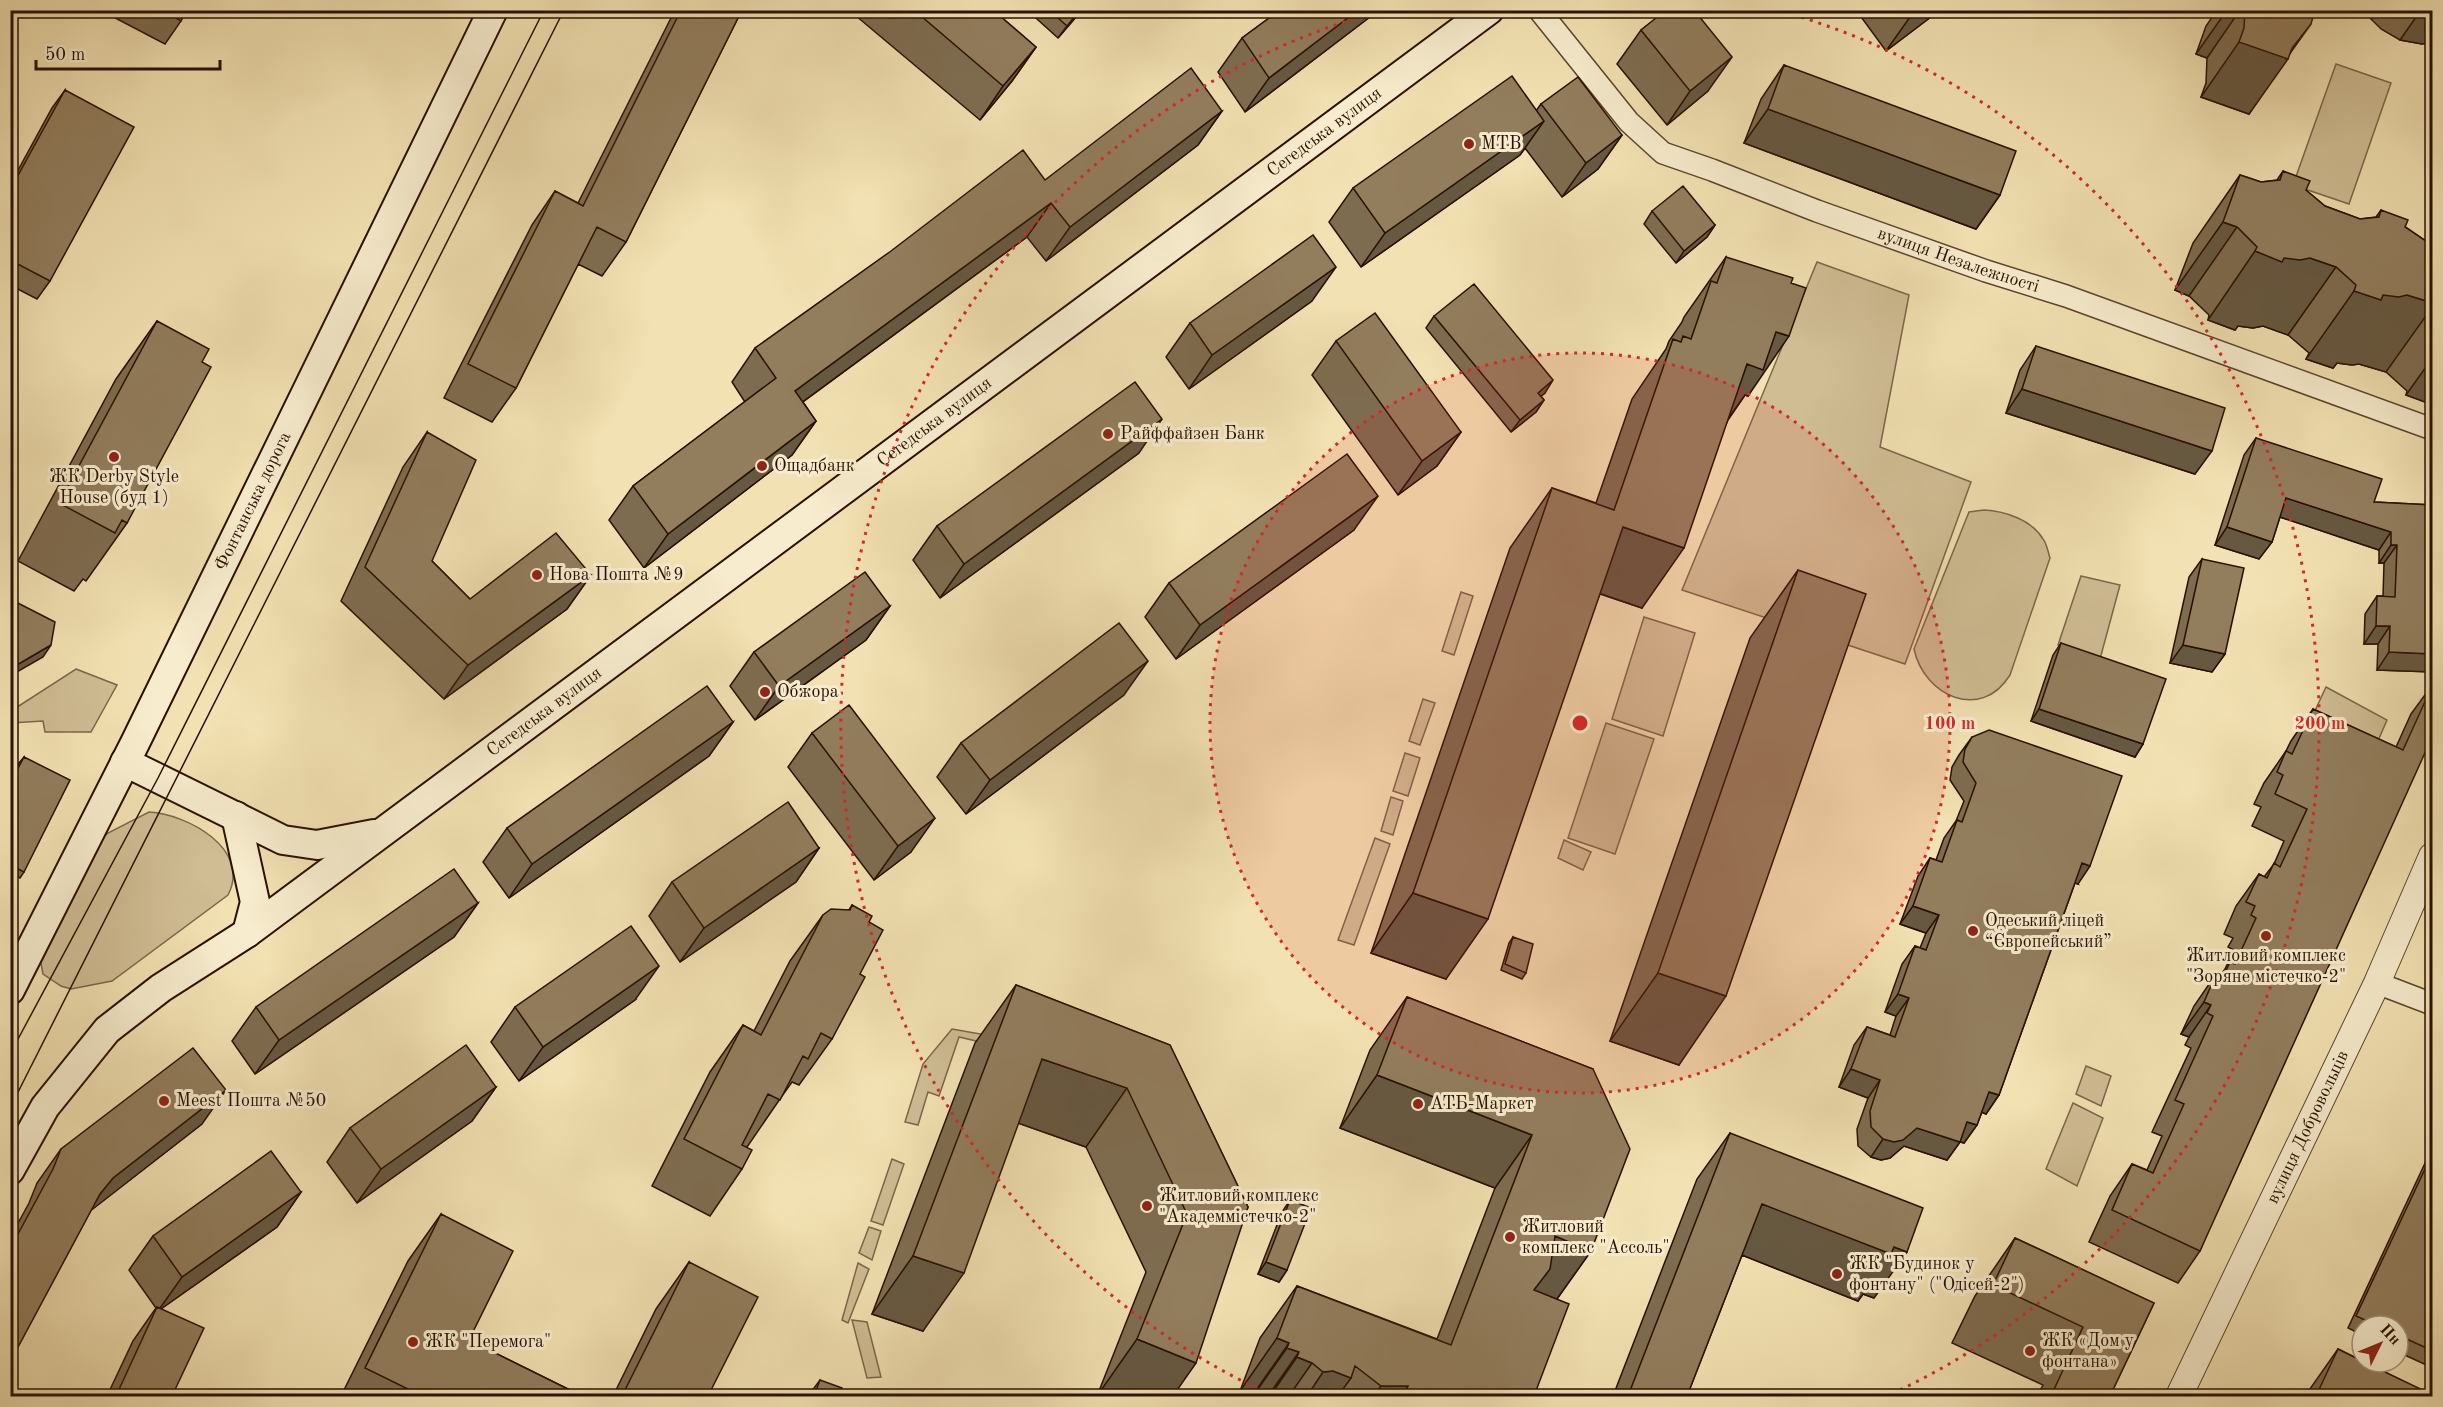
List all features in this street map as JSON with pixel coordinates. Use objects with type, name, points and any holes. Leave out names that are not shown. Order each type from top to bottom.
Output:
[{"type":"main road","name":"Фонтанська дорога","points":[[10,990],[125,762],[493,10]]},
{"type":"main road","name":"Сегедська вулиця","points":[[10,1170],[45,1107],[106,1030],[161,988],[247,933],[1489,10]]},
{"type":"main road","name":"Сегедська вулиця","points":[[125,762],[283,840],[318,845],[381,833]]},
{"type":"main road","points":[[236,816],[255,902],[247,933]]},
{"type":"street","name":"вулиця Незалежності","points":[[1539,10],[1629,122],[1663,153],[1986,272],[2066,296],[2433,429]]},
{"type":"street","name":"вулиця Добровольців","points":[[2179,1396],[2377,983],[2433,856]]},
{"type":"street","points":[[2377,983],[2433,1005]]},
{"type":"shaded area","points":[[2336,64],[2391,83],[2349,204],[2293,185]]},
{"type":"shaded area","points":[[1817,262],[1909,295],[1880,447],[1971,482],[1905,664],[1682,590]]},
{"type":"shaded area","points":[[1984,510],[2001,512],[2032,527],[2044,541],[2050,558],[2010,675],[1998,689],[1984,697],[1970,700],[1955,697],[1941,690],[1929,680],[1920,666],[1914,649],[1969,512]]},
{"type":"shaded area","points":[[2081,576],[2120,585],[2100,659],[2058,645]]},
{"type":"shaded area","points":[[1461,592],[1473,596],[1454,655],[1442,651]]},
{"type":"shaded area","points":[[1644,617],[1695,633],[1663,736],[1612,719]]},
{"type":"shaded area","points":[[76,669],[117,685],[91,732],[45,732],[43,721],[11,723],[11,711]]},
{"type":"shaded area","points":[[2326,687],[2387,720],[2370,759],[2307,728]]},
{"type":"shaded area","points":[[1423,699],[1435,703],[1420,745],[1409,741]]},
{"type":"shaded area","points":[[1606,723],[1654,739],[1615,854],[1568,838]]},
{"type":"shaded area","points":[[1405,753],[1420,758],[1408,796],[1393,791]]},
{"type":"shaded area","points":[[1391,797],[1403,801],[1393,835],[1381,831]]},
{"type":"shaded area","points":[[149,812],[181,819],[212,837],[224,849],[231,863],[233,878],[228,895],[112,981],[71,989],[61,986],[43,974],[40,958],[95,845],[108,833]]},
{"type":"shaded area","points":[[1375,838],[1390,844],[1354,945],[1338,940]]},
{"type":"shaded area","points":[[1564,840],[1591,852],[1583,870],[1558,858]]},
{"type":"shaded area","points":[[952,1029],[1009,1039],[1006,1048],[959,1037],[939,1096],[928,1092],[918,1125],[905,1122],[923,1064]]},
{"type":"shaded area","points":[[2086,1066],[2111,1076],[2101,1106],[2076,1094]]},
{"type":"shaded area","points":[[2073,1103],[2103,1118],[2077,1186],[2046,1169]]},
{"type":"shaded area","points":[[892,1159],[904,1164],[883,1225],[871,1221]]},
{"type":"shaded area","points":[[869,1227],[881,1231],[872,1260],[859,1253]]},
{"type":"shaded area","points":[[858,1263],[869,1269],[848,1323],[842,1320]]},
{"type":"shaded area","points":[[852,1320],[867,1322],[881,1377],[867,1378]]},
{"type":"building","points":[[161,10],[186,10],[181,21]]},
{"type":"building","points":[[681,10],[742,10],[626,242],[597,227],[516,388],[468,364],[555,191],[583,206]]},
{"type":"building","points":[[914,10],[993,10],[1036,47],[1003,86]]},
{"type":"building","points":[[1049,10],[1080,10],[1067,26]]},
{"type":"building","points":[[1280,10],[1358,10],[1269,78],[1242,38]]},
{"type":"building","points":[[1666,10],[1694,10],[1732,57],[1690,91],[1641,30]]},
{"type":"building","points":[[1906,10],[1918,10],[1910,17]]},
{"type":"building","points":[[2245,10],[2315,10],[2311,24],[2292,48],[2288,59],[2239,42],[2244,28]]},
{"type":"building","points":[[1784,65],[2016,151],[2000,195],[1768,109]]},
{"type":"building","points":[[1191,68],[1222,111],[1070,227],[1051,203],[795,391],[816,421],[668,534],[633,486],[776,378],[755,348],[891,251],[1023,150],[1045,180]]},
{"type":"building","points":[[1512,76],[1544,121],[1385,233],[1353,188]]},
{"type":"building","points":[[1578,77],[1622,135],[1586,163],[1541,104]]},
{"type":"building","points":[[65,90],[134,127],[50,281],[10,260],[10,190]]},
{"type":"building","points":[[2283,171],[2310,181],[2306,190],[2325,206],[2360,219],[2379,217],[2381,210],[2408,220],[2405,227],[2433,246],[2433,303],[2407,295],[2399,297],[2383,295],[2381,300],[2354,291],[2356,285],[2336,267],[2310,258],[2300,260],[2284,258],[2282,262],[2255,251],[2257,247],[2237,227],[2223,222],[2240,175],[2261,182],[2280,180]]},
{"type":"building","points":[[1683,186],[1715,225],[1684,251],[1652,211]]},
{"type":"building","points":[[1313,235],[1336,267],[1212,355],[1190,323]]},
{"type":"building","points":[[1726,257],[1793,278],[1791,283],[1806,288],[1789,336],[1776,332],[1763,370],[1747,364],[1684,548],[1623,527],[1488,919],[1413,893],[1552,488],[1614,510],[1673,339],[1681,342],[1683,336],[1691,339],[1711,281],[1717,283]]},
{"type":"building","points":[[1474,284],[1553,380],[1538,393],[1544,400],[1520,420],[1434,316]]},
{"type":"building","points":[[1375,313],[1461,432],[1422,461],[1336,341]]},
{"type":"building","points":[[157,321],[209,349],[202,362],[211,367],[127,523],[122,520],[115,533],[59,503]]},
{"type":"building","points":[[2036,346],[2225,408],[2212,451],[2022,389]]},
{"type":"building","points":[[1135,382],[1162,419],[964,564],[937,526]]},
{"type":"building","points":[[427,432],[476,460],[432,561],[470,599],[556,533],[591,575],[468,665],[365,567]]},
{"type":"building","points":[[2256,438],[2382,479],[2374,502],[2433,505],[2433,654],[2389,652],[2390,626],[2376,626],[2377,596],[2395,597],[2397,545],[2391,545],[2391,532],[2286,498],[2272,542],[2227,527]]},
{"type":"building","points":[[1347,454],[1378,496],[1200,625],[1169,583]]},
{"type":"building","points":[[2202,559],[2244,568],[2225,654],[2183,645]]},
{"type":"building","points":[[1798,570],[1866,594],[1726,996],[1658,973]]},
{"type":"building","points":[[865,572],[890,606],[779,686],[754,652]]},
{"type":"building","points":[[10,599],[55,622],[51,645],[10,669]]},
{"type":"building","points":[[1119,623],[1148,661],[990,780],[961,743]]},
{"type":"building","points":[[2061,643],[2166,679],[2143,744],[2039,709]]},
{"type":"building","points":[[2433,684],[2433,735],[2200,1251],[2112,1210],[2132,1164],[2153,1173],[2184,1104],[2175,1100],[2213,1016],[2207,1013],[2211,1005],[2204,1002],[2216,974],[2223,977],[2230,962],[2235,964],[2256,918],[2251,915],[2255,906],[2246,902],[2259,874],[2267,878],[2274,863],[2280,867],[2307,809],[2275,794],[2283,775],[2277,772],[2286,751],[2292,754],[2313,709],[2403,750]]},
{"type":"building","points":[[707,686],[733,722],[532,864],[507,828]]},
{"type":"building","points":[[849,705],[935,818],[898,846],[812,733]]},
{"type":"building","points":[[1989,730],[2122,776],[2090,866],[2082,863],[1999,1095],[1989,1092],[1977,1125],[1967,1122],[1960,1142],[1917,1128],[1903,1140],[1894,1142],[1883,1139],[1871,1127],[1870,1111],[1880,1080],[1851,1069],[1867,1027],[1895,1037],[1909,998],[1898,994],[1915,946],[1926,950],[1939,915],[1913,906],[1930,858],[1942,862],[1957,820],[1962,822],[1976,783],[1963,762],[1965,749],[1972,737]]},
{"type":"building","points":[[24,757],[70,780],[24,872],[10,865],[10,783]]},
{"type":"building","points":[[788,802],[819,848],[704,928],[672,882]]},
{"type":"building","points":[[454,869],[478,903],[279,1040],[256,1007]]},
{"type":"building","points":[[852,905],[872,916],[869,922],[883,930],[860,974],[865,977],[832,1039],[821,1033],[808,1059],[803,1056],[780,1100],[768,1094],[742,1145],[752,1150],[742,1169],[684,1139],[743,1025],[761,1035],[823,915],[831,909],[850,910]]},
{"type":"building","points":[[631,926],[659,966],[543,1047],[515,1007]]},
{"type":"building","points":[[1513,937],[1533,944],[1526,973],[1505,964]]},
{"type":"building","points":[[1016,985],[1170,1045],[1248,1207],[1196,1363],[1137,1339],[1187,1214],[1127,1088],[1042,1059],[964,1273],[913,1256]]},
{"type":"building","points":[[1407,997],[1593,1069],[1630,1149],[1591,1251],[1555,1236],[1550,1269],[1534,1290],[1569,1304],[1534,1396],[1404,1396],[1408,1386],[1381,1386],[1355,1366],[1351,1378],[1333,1371],[1323,1372],[1312,1363],[1297,1357],[1299,1352],[1287,1348],[1289,1343],[1277,1338],[1297,1286],[1451,1345],[1532,1135],[1377,1075]]},
{"type":"building","points":[[466,1045],[496,1087],[381,1169],[350,1128]]},
{"type":"building","points":[[193,1048],[226,1090],[113,1178],[100,1194],[10,1362],[10,1249],[53,1169],[61,1149]]},
{"type":"building","points":[[1730,1133],[1923,1208],[1907,1252],[1894,1247],[1891,1254],[1762,1204],[1687,1396],[1628,1396]]},
{"type":"building","points":[[271,1151],[301,1192],[182,1277],[153,1236]]},
{"type":"building","points":[[2433,1152],[2433,1351],[2410,1340],[2410,1314],[2357,1314]]},
{"type":"building","points":[[1290,1200],[1311,1208],[1287,1270],[1266,1262]]},
{"type":"building","points":[[441,1214],[513,1251],[469,1340],[582,1396],[422,1396],[365,1368]]},
{"type":"building","points":[[2015,1238],[2154,1303],[2110,1396],[2051,1396],[2083,1327],[1993,1285]]},
{"type":"building","points":[[689,1262],[758,1297],[708,1396],[622,1396]]},
{"type":"building","points":[[157,1307],[204,1328],[172,1396],[116,1396]]},
{"type":"building","points":[[2338,1349],[2350,1355],[2350,1374],[2389,1374],[2433,1395],[2433,1396],[2316,1396]]},
{"type":"building","points":[[820,1380],[842,1388],[839,1396],[814,1396]]},
{"type":"tram line","points":[[10,1054],[158,778],[544,10]]},
{"type":"tram line","points":[[10,1108],[564,10]]},
{"type":"place","name":"МТВ","points":[[1469,144]]},
{"type":"place","name":"Райффайзен Банк","points":[[1108,434]]},
{"type":"place","name":"ЖК Derby Style House (буд 1)","points":[[114,457]]},
{"type":"place","name":"Ощадбанк","points":[[762,466]]},
{"type":"place","name":"Нова Пошта №9","points":[[537,575]]},
{"type":"place","name":"Обжора","points":[[765,692]]},
{"type":"place","name":"Одеський ліцей “Європейський”","points":[[1973,931]]},
{"type":"place","name":"Житловий комплекс \"Зоряне містечко-2\"","points":[[2266,936]]},
{"type":"place","name":"Meest Пошта №50","points":[[164,1101]]},
{"type":"place","name":"АТБ-Маркет","points":[[1418,1104]]},
{"type":"place","name":"Житловий комплекс \"Академмістечко-2\"","points":[[1147,1206]]},
{"type":"place","name":"Житловий комплекс \"Ассоль\"","points":[[1510,1237]]},
{"type":"place","name":"ЖК \"Будинок у фонтану\" (\"Одісей-2\")","points":[[1837,1274]]},
{"type":"place","name":"ЖК \"Перемога\"","points":[[413,1342]]},
{"type":"place","name":"ЖК «Дом у фонтана»","points":[[2030,1351]]}]
